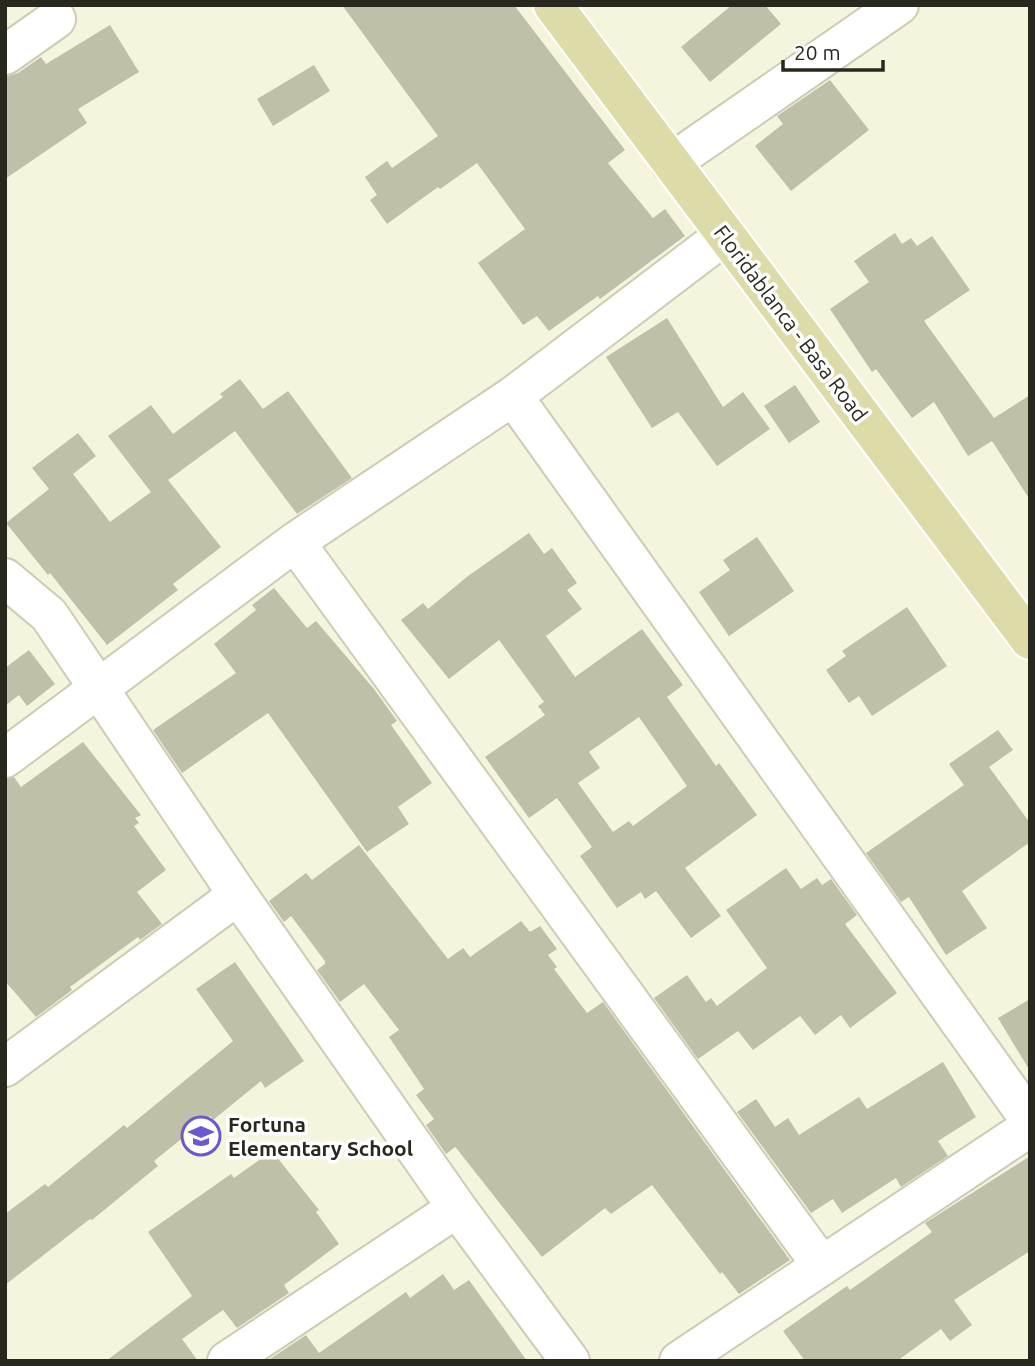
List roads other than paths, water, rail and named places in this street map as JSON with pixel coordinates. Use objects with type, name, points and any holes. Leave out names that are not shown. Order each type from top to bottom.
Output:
[{"type":"main road","name":"Floridablanca - Basa Road","points":[[553,5],[1030,640]]},
{"type":"street","points":[[671,163],[899,5]]},
{"type":"street","points":[[5,55],[56,19]]},
{"type":"street","points":[[5,758],[295,542],[513,396],[725,235]]},
{"type":"street","points":[[513,396],[1030,1120]]},
{"type":"street","points":[[295,542],[822,1266]]},
{"type":"street","points":[[5,578],[49,615],[237,895],[457,1208],[570,1361]]},
{"type":"street","points":[[5,1067],[237,895]]},
{"type":"street","points":[[679,1361],[1030,1127]]},
{"type":"street","points":[[227,1361],[457,1208]]},
{"type":"place","name":"Fortuna Elementary School","points":[[201,1136]]}]
